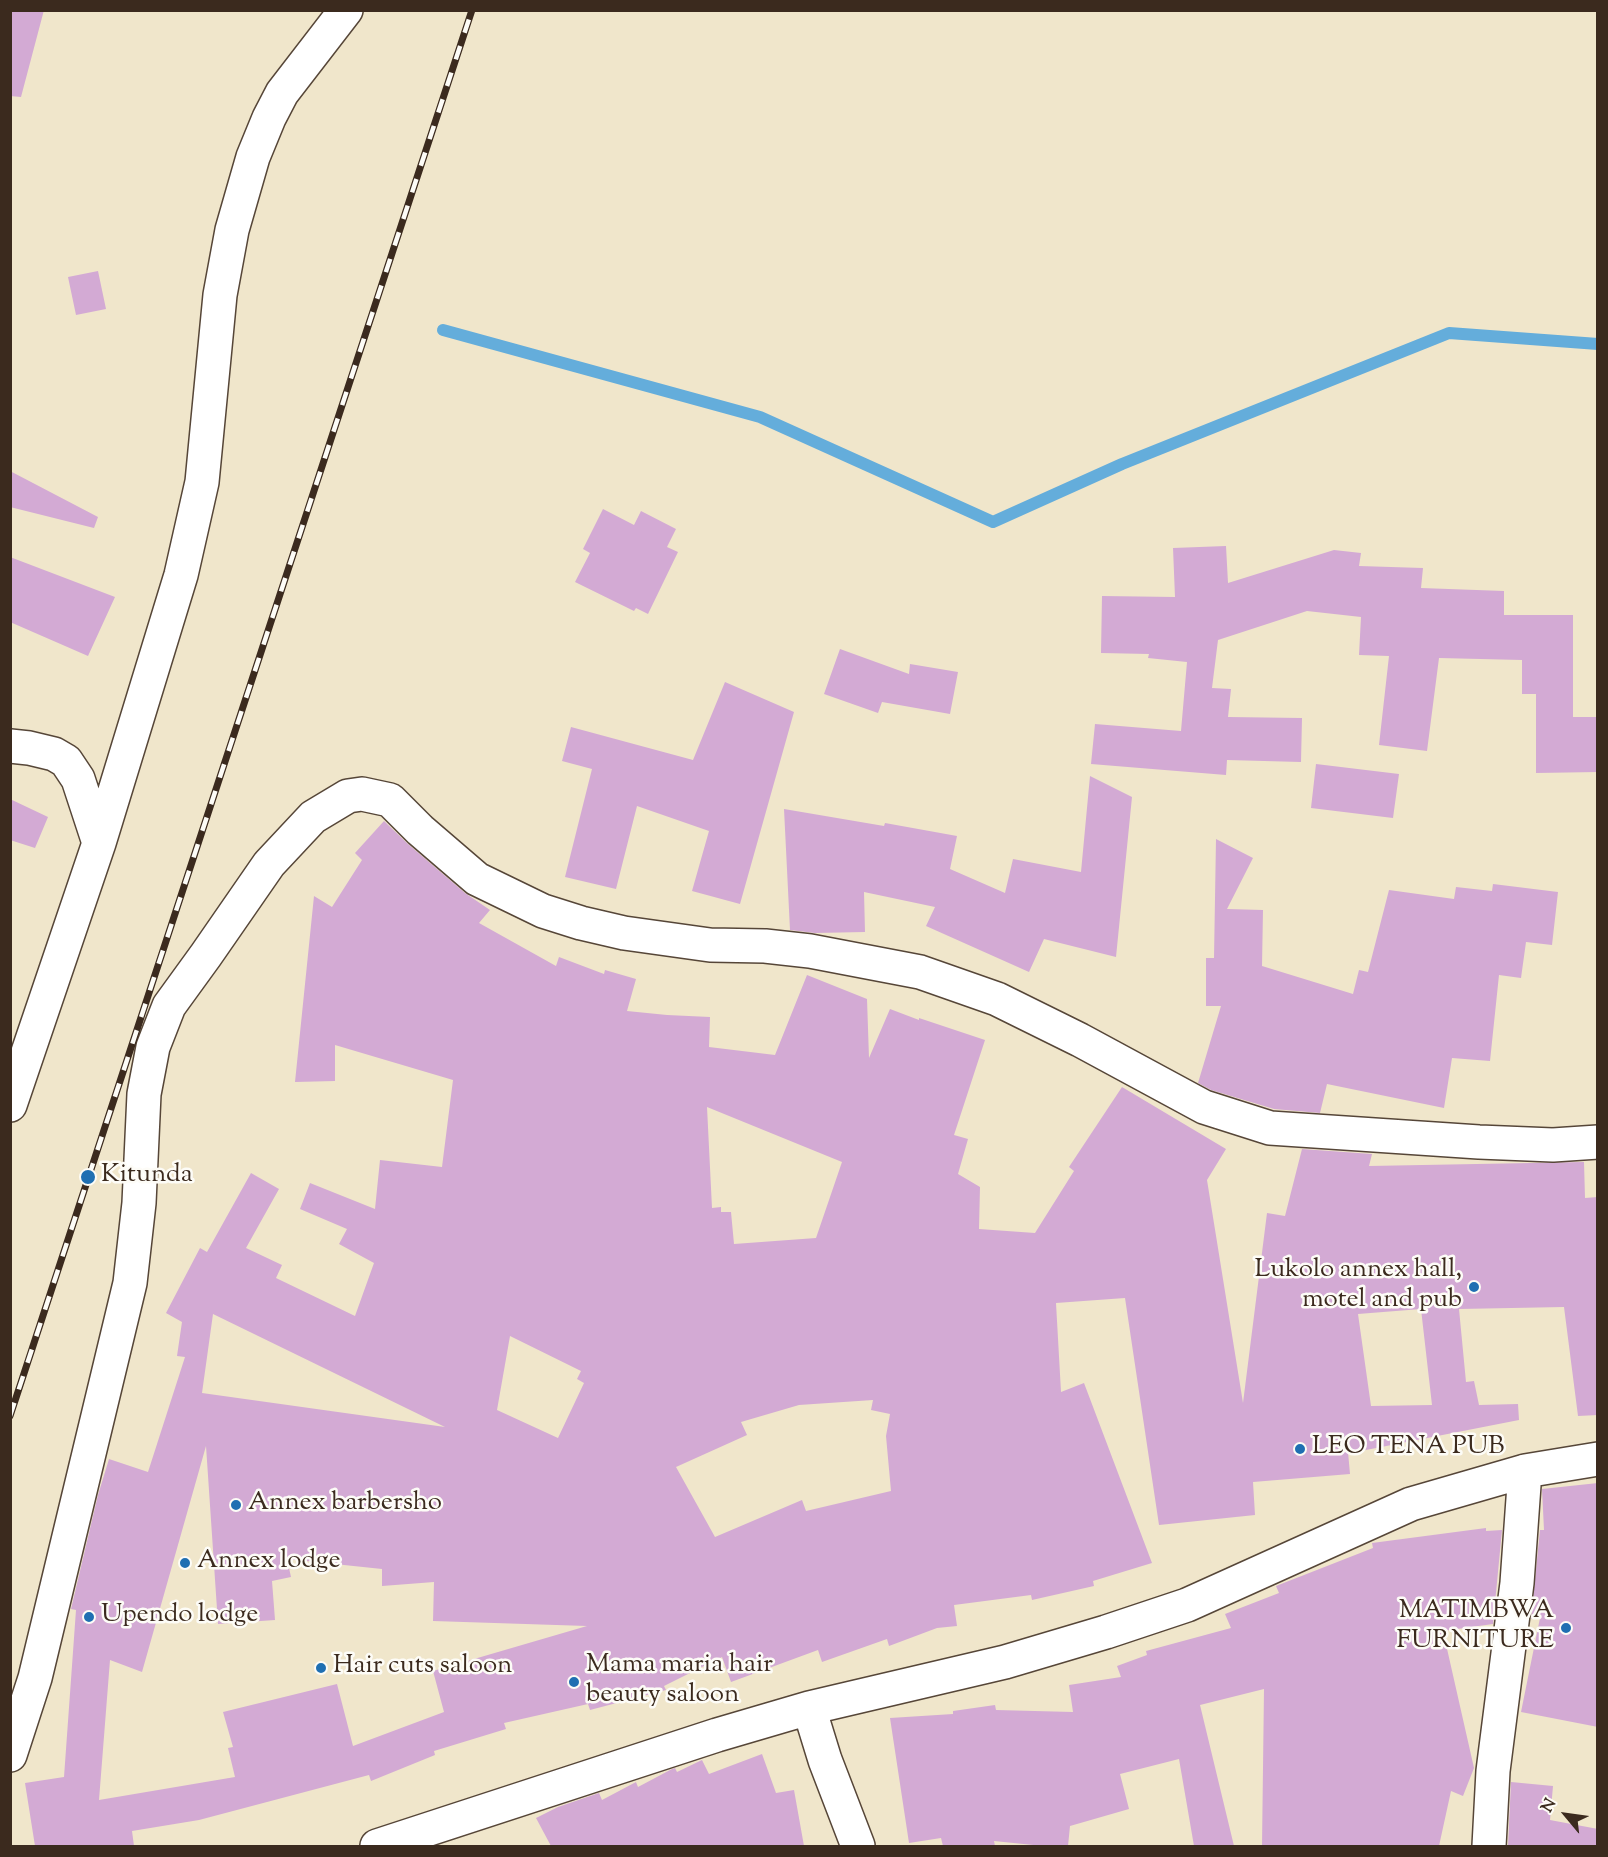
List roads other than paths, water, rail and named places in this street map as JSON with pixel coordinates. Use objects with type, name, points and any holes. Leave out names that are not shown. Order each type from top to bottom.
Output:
[{"type":"street","points":[[10,1105],[99,843],[181,574],[199,494],[220,296],[232,230],[253,157],[282,93],[346,10]]},
{"type":"street","points":[[10,746],[54,754],[66,761],[78,779],[99,843]]},
{"type":"street","points":[[10,1755],[35,1678],[130,1283],[139,1203],[144,1094],[153,1047],[169,1006],[268,864],[313,817],[348,796],[362,794],[390,800],[420,830],[477,879],[543,911],[581,923],[633,934],[710,945],[765,946],[810,951],[920,972],[997,999],[1080,1040],[1190,1101],[1261,1126],[1316,1132],[1479,1142],[1553,1145],[1598,1142]]},
{"type":"street","points":[[377,1846],[696,1742],[809,1708],[1005,1662],[1106,1632],[1187,1605],[1411,1504],[1525,1471],[1598,1459]]},
{"type":"street","points":[[1489,1846],[1493,1771],[1517,1583],[1525,1471]]},
{"type":"street","points":[[809,1708],[825,1760],[858,1846]]},
{"type":"waterway","points":[[443,330],[760,417],[993,522],[1122,464],[1449,333],[1598,344]]},
{"type":"railway","points":[[10,1416],[472,10]]},
{"type":"place","name":"Kitunda","points":[[88,1177]]},
{"type":"place","name":"Lukolo annex hall, motel and pub","points":[[1474,1287]]},
{"type":"place","name":"LEO TENA PUB","points":[[1300,1449]]},
{"type":"place","name":"Annex barbersho","points":[[236,1505]]},
{"type":"place","name":"Annex lodge","points":[[185,1563]]},
{"type":"place","name":"Upendo lodge","points":[[89,1617]]},
{"type":"place","name":"MATIMBWA FURNITURE","points":[[1566,1628]]},
{"type":"place","name":"Hair cuts saloon","points":[[321,1668]]},
{"type":"place","name":"Mama maria hair beauty saloon","points":[[574,1682]]}]
